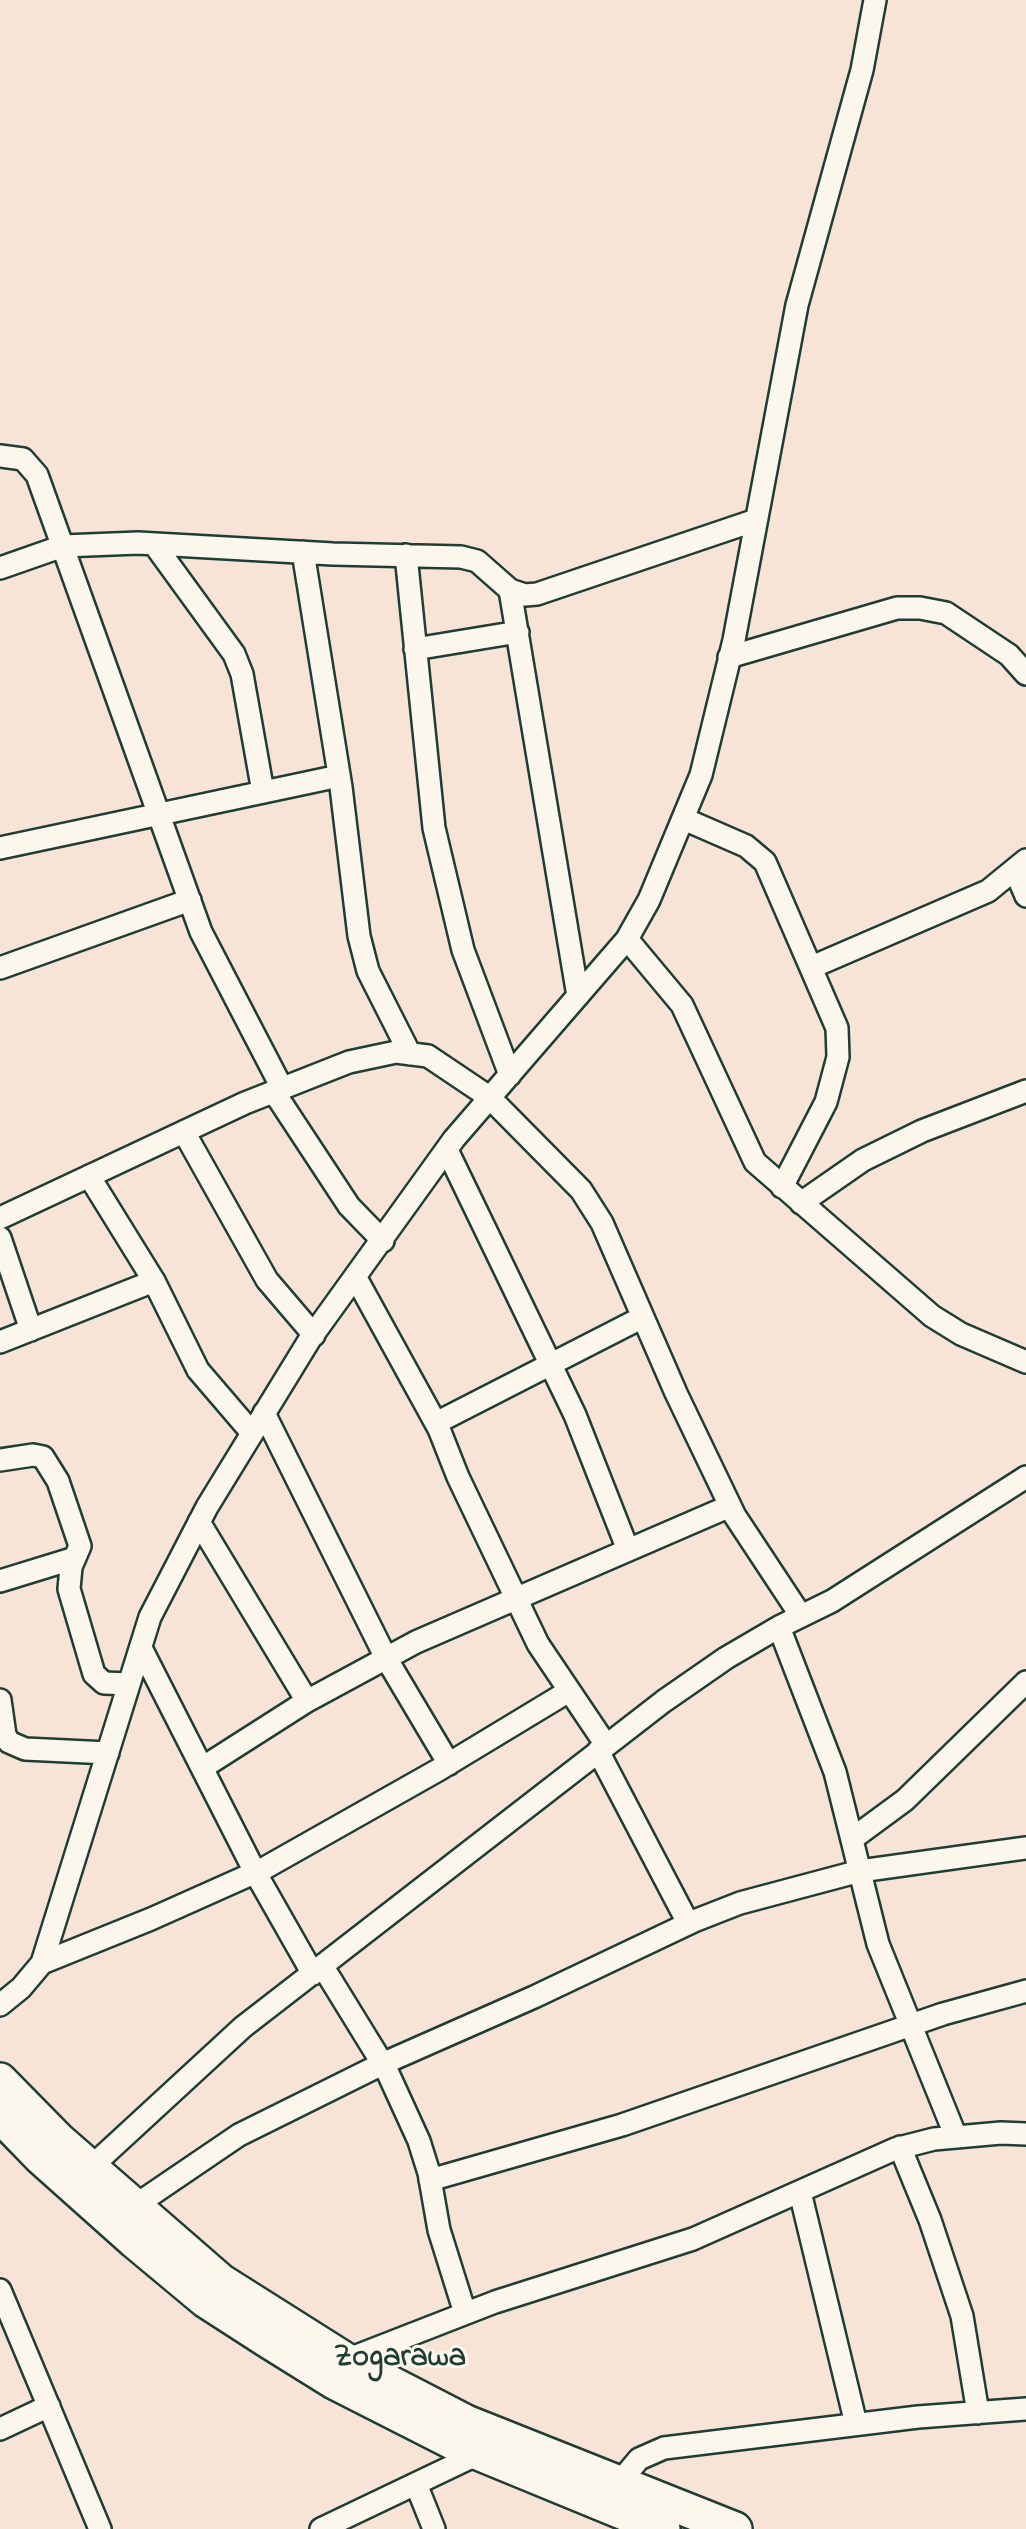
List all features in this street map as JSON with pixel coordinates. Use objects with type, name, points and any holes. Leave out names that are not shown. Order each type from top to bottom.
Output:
[{"type":"highway","points":[[0,2080],[90,2168],[221,2281],[346,2360],[466,2422],[735,2529]]},
{"type":"highway","points":[[0,2116],[41,2158],[206,2301],[334,2382],[478,2454],[663,2529]]},
{"type":"street","points":[[0,2006],[21,1988],[42,1963],[150,1617],[199,1521],[314,1335],[447,1150],[489,1097],[627,939],[650,900],[701,775],[729,657],[797,305],[862,70],[875,0]]},
{"type":"street","points":[[0,456],[23,459],[37,475],[201,932],[278,1090],[349,1206],[383,1241]]},
{"type":"street","points":[[0,568],[63,546],[154,544],[461,557],[477,561],[510,591],[525,595],[537,594],[756,520]]},
{"type":"street","points":[[154,544],[234,654],[242,674],[263,792]]},
{"type":"street","points":[[303,552],[339,776],[359,936],[368,971],[410,1054]]},
{"type":"street","points":[[406,555],[434,828],[454,918],[510,1075]]},
{"type":"street","points":[[510,591],[578,996]]},
{"type":"street","points":[[729,657],[897,608],[920,608],[946,613],[1009,655],[1026,674]]},
{"type":"street","points":[[416,649],[518,632]]},
{"type":"street","points":[[0,848],[339,776]]},
{"type":"street","points":[[684,819],[746,846],[765,862],[837,1028],[838,1057],[826,1102],[782,1186]]},
{"type":"street","points":[[812,967],[988,891],[1020,865],[1026,896]]},
{"type":"street","points":[[0,968],[190,900]]},
{"type":"street","points":[[627,939],[682,1005],[755,1162],[932,1316],[961,1334],[1026,1362]]},
{"type":"street","points":[[0,1218],[184,1132],[278,1090],[349,1062],[396,1052],[428,1056],[489,1097],[581,1190],[602,1223],[730,1506],[801,1617]]},
{"type":"street","points":[[801,1203],[863,1160],[912,1136],[1026,1091]]},
{"type":"street","points":[[184,1132],[267,1280],[314,1335]]},
{"type":"street","points":[[447,1150],[575,1415],[628,1550]]},
{"type":"street","points":[[89,1176],[154,1281],[198,1370],[252,1433]]},
{"type":"street","points":[[0,1238],[31,1330]]},
{"type":"street","points":[[356,1278],[436,1423],[538,1644],[602,1748],[688,1923]]},
{"type":"street","points":[[0,1342],[154,1281]]},
{"type":"street","points":[[436,1423],[643,1317]]},
{"type":"street","points":[[264,1413],[386,1658],[449,1764]]},
{"type":"street","points":[[0,1460],[33,1455],[43,1457],[58,1481],[80,1546],[71,1567],[69,1589],[94,1674],[104,1683],[129,1684]]},
{"type":"street","points":[[90,2168],[243,2027],[318,1971],[602,1748],[726,1658],[779,1627],[832,1601],[1026,1477]]},
{"type":"street","points":[[202,1768],[307,1701],[416,1642],[730,1506]]},
{"type":"street","points":[[199,1521],[307,1701]]},
{"type":"street","points":[[0,1581],[75,1558]]},
{"type":"street","points":[[779,1627],[835,1772],[878,1944],[956,2137]]},
{"type":"street","points":[[141,1648],[255,1872],[318,1971],[382,2064],[419,2141],[430,2180],[439,2230],[465,2313]]},
{"type":"street","points":[[852,1839],[913,1793],[1026,1683]]},
{"type":"street","points":[[42,1963],[151,1919],[255,1872],[449,1764],[569,1692]]},
{"type":"street","points":[[0,1700],[4,1735],[9,1742],[25,1749],[108,1753]]},
{"type":"street","points":[[134,2207],[238,2135],[382,2064],[534,1997],[688,1923],[740,1903],[860,1871],[1026,1848]]},
{"type":"street","points":[[430,2180],[633,2122],[910,2025],[1026,1991]]},
{"type":"street","points":[[346,2360],[465,2313],[693,2239],[900,2147],[956,2137],[1026,2134]]},
{"type":"street","points":[[900,2147],[930,2220],[962,2316],[978,2413]]},
{"type":"street","points":[[800,2192],[856,2424]]},
{"type":"street","points":[[0,2290],[100,2529]]},
{"type":"street","points":[[0,2429],[49,2406]]},
{"type":"street","points":[[618,2484],[639,2459],[654,2450],[856,2424],[1026,2409]]},
{"type":"street","points":[[321,2529],[478,2454]]},
{"type":"street","points":[[416,2484],[434,2529]]},
{"type":"district","name":"Zogarawa","points":[[400,2360]]}]
